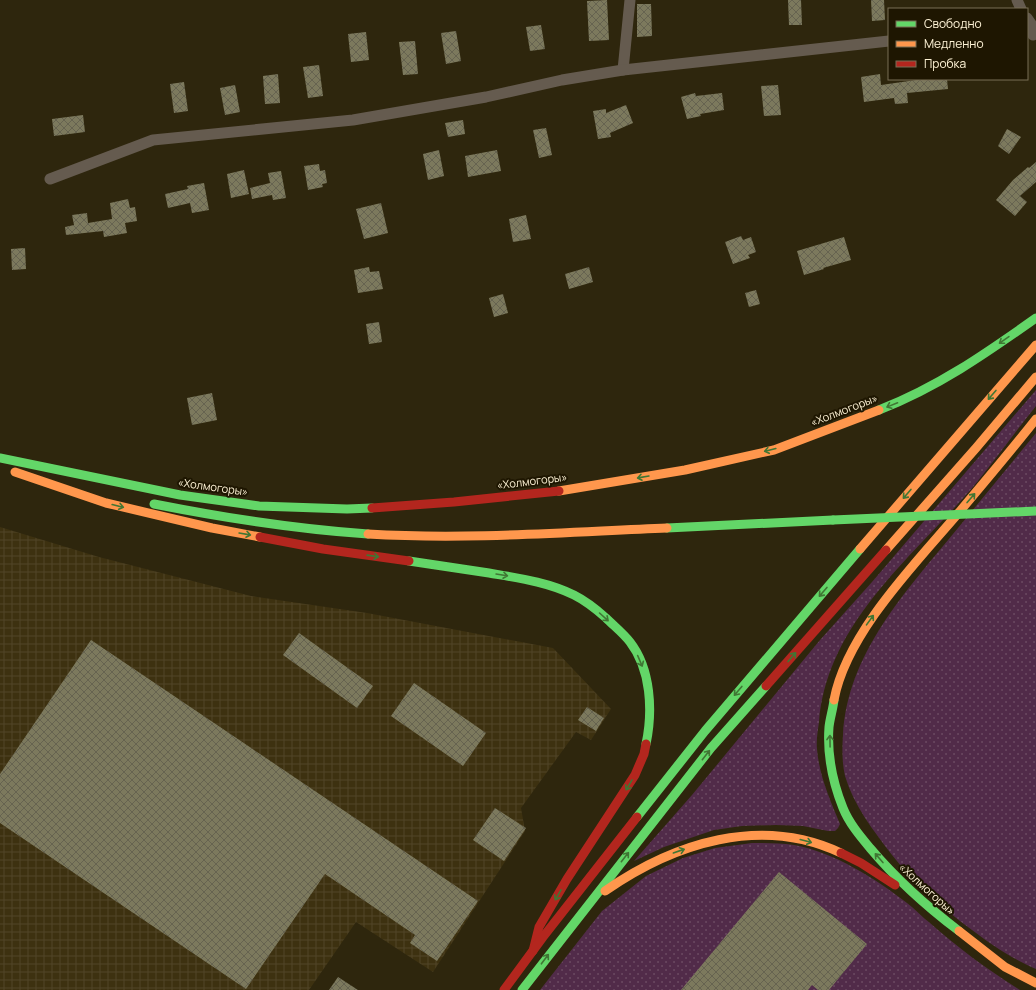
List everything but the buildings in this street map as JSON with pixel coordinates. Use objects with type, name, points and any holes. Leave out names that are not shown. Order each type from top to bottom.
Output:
[{"type":"main road","name":"«Холмогоры»","points":[[0,458],[180,495],[259,506],[289,508],[347,510],[394,507],[454,502],[574,488],[685,470],[774,450],[896,403],[945,379],[989,351],[1036,318]]},
{"type":"main road","points":[[504,990],[705,731],[760,665],[1036,345]]},
{"type":"main road","points":[[522,990],[711,748],[976,448],[1036,376]]},
{"type":"main road","name":"«Холмогоры»","points":[[1036,419],[1000,464],[894,588],[867,625],[853,648],[843,672],[833,702],[829,729],[830,754],[834,781],[844,808],[865,842],[897,880],[936,914],[995,961],[1036,983]]},
{"type":"main road","points":[[127,499],[11,471],[106,502],[212,528],[323,549],[439,565],[524,579],[547,585],[574,595],[591,605],[630,642],[640,660],[645,676],[650,715],[644,754],[626,791],[567,879],[539,927],[533,951]]},
{"type":"main road","points":[[142,502],[246,520],[316,530],[371,534],[434,536],[506,536],[1036,511]]},
{"type":"main road","points":[[586,907],[619,880],[673,853],[708,842],[742,836],[762,835],[799,839],[838,851],[861,862],[936,914]]},
{"type":"street","points":[[624,70],[630,0]]},
{"type":"street","points":[[1028,19],[1032,25],[1032,35]]},
{"type":"street","points":[[50,179],[153,140],[353,120],[486,97],[562,80],[624,70],[888,41]]},
{"type":"shaded area","points":[[1036,390],[1036,406],[973,487],[876,593],[855,622],[838,653],[825,686],[819,722],[817,749],[820,768],[832,806],[840,824],[838,828],[835,831],[828,831],[803,826],[776,825],[742,826],[714,830],[664,847],[634,861],[692,795],[820,640],[872,582]]},
{"type":"shaded area","points":[[1036,433],[1036,969],[1018,961],[1002,951],[961,922],[929,895],[901,866],[871,827],[853,797],[845,776],[842,750],[847,706],[855,678],[867,652],[882,626],[916,579]]},
{"type":"shaded area","points":[[0,527],[99,557],[251,596],[367,613],[553,648],[611,709],[591,740],[576,732],[521,808],[525,831],[433,972],[356,922],[309,990],[0,990]]},
{"type":"shaded area","points":[[752,843],[794,845],[824,854],[854,868],[882,885],[910,905],[962,950],[1020,990],[540,990],[602,911],[646,876],[683,858],[715,848]]},
{"type":"traffic: fast","points":[[879,410],[921,391],[960,369],[1036,318]]},
{"type":"traffic: fast","points":[[0,458],[180,495],[259,506],[347,509],[372,508]]},
{"type":"traffic: fast","points":[[154,504],[261,522],[368,534]]},
{"type":"traffic: fast","points":[[833,520],[1036,511]]},
{"type":"traffic: fast","points":[[667,528],[833,520]]},
{"type":"traffic: fast","points":[[637,817],[705,731],[860,549]]},
{"type":"traffic: fast","points":[[409,561],[489,573],[543,584],[574,595],[595,608],[630,642],[642,665],[646,677],[650,704],[646,744]]},
{"type":"traffic: fast","points":[[522,990],[711,748],[766,686]]},
{"type":"traffic: fast","points":[[834,700],[829,727],[830,758],[836,789],[848,819],[862,839],[901,882],[959,931]]},
{"type":"traffic: slow","points":[[860,549],[1036,345]]},
{"type":"traffic: slow","points":[[886,550],[1036,377]]},
{"type":"traffic: slow","points":[[559,491],[685,470],[774,450],[879,410]]},
{"type":"traffic: slow","points":[[834,700],[841,676],[852,651],[866,627],[883,603],[1036,419]]},
{"type":"traffic: slow","points":[[15,472],[106,503],[212,528],[260,537]]},
{"type":"traffic: slow","points":[[368,534],[405,536],[480,536],[667,528]]},
{"type":"traffic: slow","points":[[605,891],[660,859],[689,848],[719,840],[749,836],[780,836],[811,842],[841,853]]},
{"type":"traffic: slow","points":[[959,931],[1005,967],[1036,983]]},
{"type":"traffic: jam","points":[[372,508],[454,502],[559,491]]},
{"type":"traffic: jam","points":[[260,537],[323,549],[409,561]]},
{"type":"traffic: jam","points":[[766,686],[886,550]]},
{"type":"traffic: jam","points":[[533,951],[539,927],[567,879],[635,775],[644,754],[646,744]]},
{"type":"traffic: jam","points":[[504,990],[543,937],[637,817]]},
{"type":"traffic: jam","points":[[841,853],[861,863],[895,885]]}]
